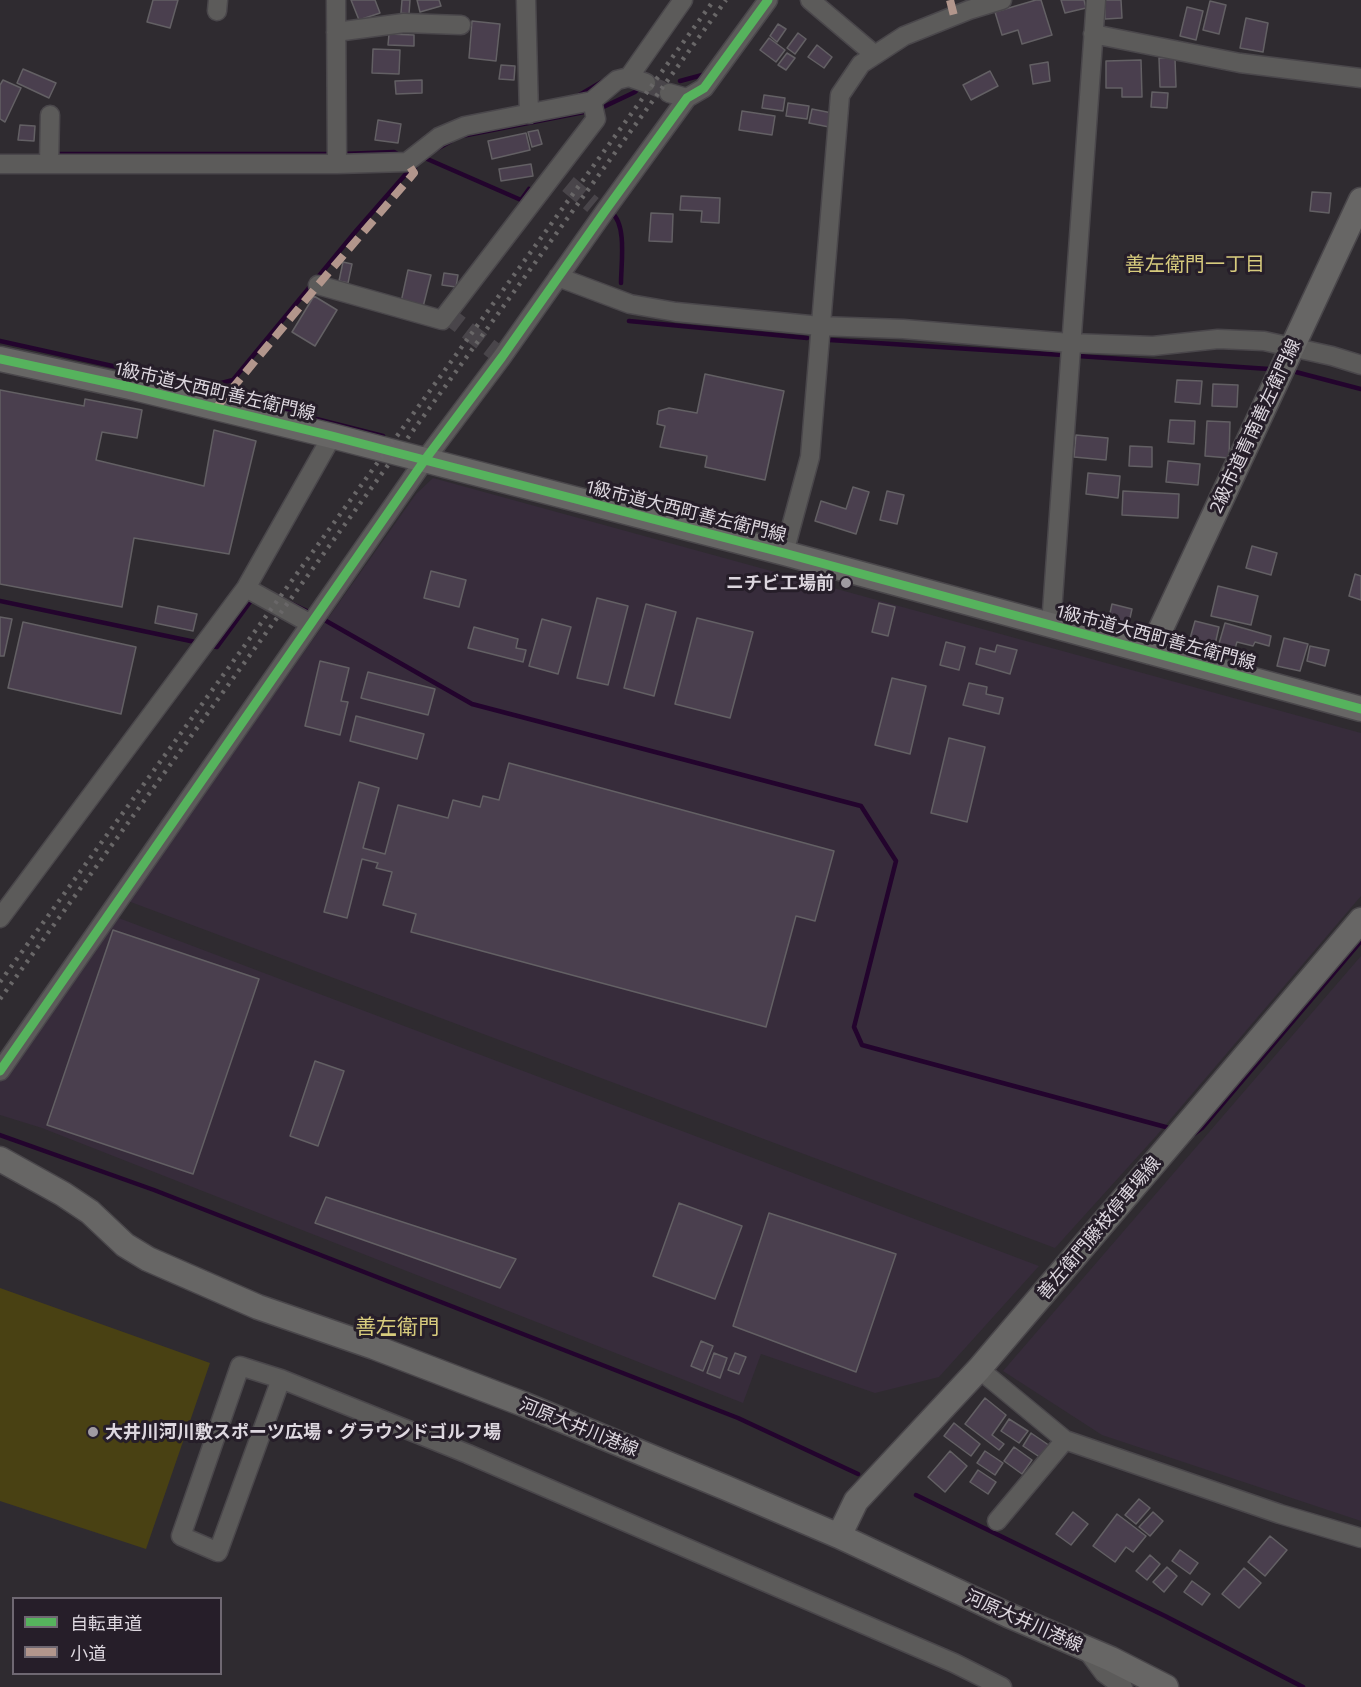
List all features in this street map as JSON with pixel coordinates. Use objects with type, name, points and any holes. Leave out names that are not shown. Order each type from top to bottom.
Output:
[{"type":"main road","name":"2級市道青南善左衛門線","points":[[1150,652],[1361,200]]},
{"type":"main road","name":"1級市道大西町善左衛門線","points":[[0,359],[130,387],[332,436],[784,553],[1361,709]]},
{"type":"main road","name":"善左衛門藤枝停車場線","points":[[839,1536],[856,1501],[979,1369],[1361,920]]},
{"type":"main road","name":"河原大井川港線","points":[[0,1159],[63,1194],[90,1212],[125,1245],[147,1259],[258,1307],[374,1347],[523,1404],[839,1536],[1166,1687]]},
{"type":"street","points":[[336,0],[337,164]]},
{"type":"street","points":[[526,0],[530,114]]},
{"type":"street","points":[[0,164],[406,162],[439,137],[465,126],[592,101],[616,80],[638,80],[683,0]]},
{"type":"street","points":[[0,1071],[424,461],[502,357],[558,277],[599,208],[687,98],[704,88],[768,0]]},
{"type":"street","points":[[810,0],[875,55]]},
{"type":"street","points":[[784,553],[810,457],[840,94],[861,64],[904,36],[969,10],[1002,0]]},
{"type":"street","points":[[1051,626],[1096,0]]},
{"type":"street","points":[[336,32],[404,24],[461,25]]},
{"type":"street","points":[[1094,34],[1240,63],[1361,78]]},
{"type":"street","points":[[669,93],[687,98]]},
{"type":"street","points":[[318,285],[442,320],[561,179],[596,119],[592,101]]},
{"type":"street","points":[[49,164],[50,115]]},
{"type":"street","points":[[558,277],[630,304],[676,312],[820,326],[903,329],[1070,344],[1153,346],[1218,339],[1264,341],[1361,365]]},
{"type":"street","points":[[0,918],[246,588],[332,436]]},
{"type":"street","points":[[246,588],[311,624]]},
{"type":"street","points":[[281,1379],[218,1552],[182,1536],[240,1366],[281,1379],[457,1449],[954,1663],[1002,1687]]},
{"type":"street","points":[[979,1369],[1065,1440],[1280,1514],[1361,1538]]},
{"type":"street","points":[[997,1521],[1065,1440]]},
{"type":"street","points":[[1085,1648],[1104,1673],[1123,1687]]},
{"type":"shaded area","points":[[433,478],[1361,733],[1361,896],[1157,1135],[1055,1248],[128,901],[416,494]]},
{"type":"shaded area","points":[[116,917],[1039,1266],[939,1377],[875,1393],[761,1354],[743,1403],[42,1128],[0,1115],[0,1081]]},
{"type":"shaded area","points":[[1361,956],[1361,1521],[1102,1435],[1003,1371]]},
{"type":"shaded area","name":"大井川河川敷スポーツ広場・グラウンドゴルフ場","points":[[0,1288],[210,1363],[146,1549],[0,1501]]},
{"type":"building","points":[[153,0],[178,0],[170,28],[147,22]]},
{"type":"building","points":[[351,0],[375,0],[380,13],[359,20]]},
{"type":"building","points":[[402,0],[410,0],[409,14],[401,13]]},
{"type":"building","points":[[417,0],[439,0],[441,6],[420,12]]},
{"type":"building","points":[[1041,0],[1052,35],[1022,44],[1018,30],[1002,35],[995,12]]},
{"type":"building","points":[[1061,0],[1084,0],[1086,8],[1065,13]]},
{"type":"building","points":[[1105,0],[1121,0],[1122,18],[1105,19]]},
{"type":"building","points":[[1210,1],[1226,5],[1219,34],[1203,30]]},
{"type":"building","points":[[1187,7],[1203,11],[1196,40],[1180,36]]},
{"type":"building","points":[[1246,18],[1268,23],[1263,52],[1240,48]]},
{"type":"building","points":[[472,21],[500,24],[496,61],[469,58]]},
{"type":"building","points":[[778,24],[786,29],[777,42],[770,36]]},
{"type":"building","points":[[798,33],[806,39],[795,54],[787,48]]},
{"type":"building","points":[[389,34],[414,35],[414,46],[388,45]]},
{"type":"building","points":[[769,38],[785,50],[776,62],[760,50]]},
{"type":"building","points":[[817,45],[832,57],[824,68],[808,57]]},
{"type":"building","points":[[373,49],[400,50],[399,74],[372,73]]},
{"type":"building","points":[[787,53],[795,58],[786,70],[778,65]]},
{"type":"building","points":[[1159,58],[1175,58],[1176,87],[1160,87]]},
{"type":"building","points":[[1141,60],[1142,97],[1122,97],[1122,88],[1106,88],[1106,61]]},
{"type":"building","points":[[1048,62],[1050,81],[1033,84],[1030,65]]},
{"type":"building","points":[[501,65],[515,66],[514,80],[499,79]]},
{"type":"building","points":[[23,69],[56,83],[49,98],[17,83]]},
{"type":"building","points":[[990,71],[998,86],[971,100],[963,85]]},
{"type":"building","points":[[3,80],[21,88],[5,122],[0,119],[0,85]]},
{"type":"building","points":[[422,80],[422,93],[396,94],[395,81]]},
{"type":"building","points":[[1152,92],[1168,93],[1167,108],[1151,107]]},
{"type":"building","points":[[764,95],[785,98],[783,111],[762,108]]},
{"type":"building","points":[[788,103],[809,106],[807,119],[786,116]]},
{"type":"building","points":[[812,109],[832,113],[829,127],[809,123]]},
{"type":"building","points":[[742,111],[775,116],[772,135],[739,130]]},
{"type":"building","points":[[378,120],[401,124],[398,143],[375,140]]},
{"type":"building","points":[[20,125],[35,126],[34,141],[18,140]]},
{"type":"building","points":[[538,130],[542,144],[532,147],[528,132]]},
{"type":"building","points":[[526,133],[530,150],[492,159],[488,141]]},
{"type":"building","points":[[531,164],[533,176],[501,181],[499,169]]},
{"type":"building","points":[[1312,192],[1331,193],[1329,213],[1310,211]]},
{"type":"building","points":[[681,196],[720,198],[719,223],[701,222],[702,211],[680,210]]},
{"type":"building","points":[[651,213],[673,214],[672,242],[649,241]]},
{"type":"building","points":[[343,262],[352,264],[348,283],[339,281]]},
{"type":"building","points":[[408,270],[431,275],[423,307],[401,302]]},
{"type":"building","points":[[444,273],[458,275],[456,287],[442,285]]},
{"type":"building","points":[[314,296],[337,310],[315,346],[292,332]]},
{"type":"building","points":[[705,374],[784,391],[765,480],[705,467],[707,456],[660,447],[665,426],[657,424],[659,411],[669,408],[697,413]]},
{"type":"building","points":[[1177,380],[1202,381],[1200,404],[1175,402]]},
{"type":"building","points":[[1213,384],[1238,385],[1237,407],[1212,406]]},
{"type":"building","points":[[0,390],[84,406],[85,399],[142,410],[137,438],[102,432],[96,460],[204,486],[214,430],[256,441],[229,554],[134,538],[122,607],[0,584]]},
{"type":"building","points":[[1170,420],[1195,421],[1194,444],[1168,442]]},
{"type":"building","points":[[1207,421],[1230,422],[1229,458],[1205,456]]},
{"type":"building","points":[[1076,435],[1108,438],[1106,460],[1074,457]]},
{"type":"building","points":[[1130,446],[1152,447],[1152,467],[1129,466]]},
{"type":"building","points":[[1168,461],[1200,464],[1198,485],[1166,482]]},
{"type":"building","points":[[1088,473],[1120,476],[1118,498],[1086,494]]},
{"type":"building","points":[[853,487],[869,492],[856,534],[815,521],[821,501],[846,509]]},
{"type":"building","points":[[887,491],[904,495],[897,524],[880,520]]},
{"type":"building","points":[[1123,491],[1179,494],[1178,518],[1122,515]]},
{"type":"building","points":[[1252,546],[1277,553],[1271,575],[1246,568]]},
{"type":"building","points":[[431,571],[466,580],[459,607],[424,598]]},
{"type":"building","points":[[1355,574],[1361,576],[1361,600],[1349,596]]},
{"type":"building","points":[[1218,586],[1258,596],[1251,625],[1211,616]]},
{"type":"building","points":[[597,598],[628,606],[608,685],[577,678]]},
{"type":"building","points":[[879,603],[895,607],[888,636],[872,632]]},
{"type":"building","points":[[646,604],[676,612],[654,696],[624,688]]},
{"type":"building","points":[[1112,604],[1132,609],[1128,627],[1108,622]]},
{"type":"building","points":[[158,606],[197,614],[193,631],[155,623]]},
{"type":"building","points":[[0,617],[12,619],[4,656],[0,656]]},
{"type":"building","points":[[697,618],[753,632],[730,718],[675,704]]},
{"type":"building","points":[[542,619],[571,627],[558,674],[529,666]]},
{"type":"building","points":[[1195,621],[1219,627],[1214,649],[1189,642]]},
{"type":"building","points":[[23,622],[136,647],[121,714],[8,688]]},
{"type":"building","points":[[1225,623],[1271,636],[1269,646],[1255,642],[1253,646],[1237,642],[1234,652],[1218,647]]},
{"type":"building","points":[[474,627],[518,639],[516,648],[526,650],[523,662],[468,648]]},
{"type":"building","points":[[1284,638],[1308,644],[1300,671],[1277,666]]},
{"type":"building","points":[[946,642],[965,647],[959,670],[940,665]]},
{"type":"building","points":[[997,645],[1017,650],[1010,674],[976,664],[980,648],[995,652]]},
{"type":"building","points":[[1310,646],[1329,650],[1325,666],[1307,661]]},
{"type":"building","points":[[320,661],[349,668],[341,701],[348,702],[340,735],[305,726]]},
{"type":"building","points":[[368,672],[435,689],[428,715],[361,698]]},
{"type":"building","points":[[892,678],[926,686],[910,754],[875,745]]},
{"type":"building","points":[[969,683],[987,687],[986,694],[1003,698],[999,714],[963,705]]},
{"type":"building","points":[[356,716],[424,734],[417,759],[350,741]]},
{"type":"building","points":[[949,738],[985,747],[967,822],[931,813]]},
{"type":"building","points":[[509,763],[834,851],[815,921],[796,916],[766,1027],[411,932],[416,914],[383,905],[392,872],[376,868],[378,863],[362,859],[347,918],[324,912],[359,782],[379,788],[363,848],[385,854],[398,805],[448,818],[453,800],[480,807],[483,796],[499,800]]},
{"type":"building","points":[[113,930],[259,979],[193,1174],[47,1125]]},
{"type":"building","points":[[315,1061],[344,1071],[318,1146],[290,1136]]},
{"type":"building","points":[[326,1197],[516,1259],[500,1288],[315,1223]]},
{"type":"building","points":[[679,1203],[742,1226],[715,1299],[653,1276]]},
{"type":"building","points":[[769,1213],[896,1254],[856,1372],[733,1326]]},
{"type":"building","points":[[701,1341],[713,1346],[703,1371],[691,1366]]},
{"type":"building","points":[[714,1353],[727,1358],[720,1378],[707,1373]]},
{"type":"building","points":[[735,1353],[746,1357],[739,1374],[728,1370]]},
{"type":"building","points":[[985,1398],[1006,1415],[992,1435],[1004,1444],[999,1450],[965,1424]]},
{"type":"building","points":[[1009,1419],[1028,1431],[1019,1443],[1001,1431]]},
{"type":"building","points":[[954,1423],[980,1444],[971,1456],[944,1436]]},
{"type":"building","points":[[1031,1433],[1050,1446],[1041,1458],[1023,1446]]},
{"type":"building","points":[[1014,1447],[1032,1460],[1022,1474],[1004,1461]]},
{"type":"building","points":[[950,1451],[967,1466],[945,1492],[928,1477]]},
{"type":"building","points":[[985,1451],[1003,1463],[995,1475],[977,1463]]},
{"type":"building","points":[[978,1470],[996,1482],[988,1494],[970,1482]]},
{"type":"building","points":[[1139,1499],[1150,1508],[1136,1524],[1125,1515]]},
{"type":"building","points":[[1073,1512],[1088,1524],[1071,1545],[1056,1534]]},
{"type":"building","points":[[1153,1512],[1163,1521],[1150,1536],[1139,1527]]},
{"type":"building","points":[[1117,1514],[1146,1536],[1133,1552],[1126,1547],[1115,1562],[1093,1546]]},
{"type":"building","points":[[1270,1536],[1287,1550],[1265,1576],[1248,1562]]},
{"type":"building","points":[[1180,1550],[1198,1563],[1190,1574],[1172,1561]]},
{"type":"building","points":[[1150,1555],[1160,1564],[1147,1580],[1136,1571]]},
{"type":"building","points":[[1167,1567],[1177,1576],[1164,1592],[1153,1582]]},
{"type":"building","points":[[1244,1568],[1261,1583],[1239,1608],[1222,1594]]},
{"type":"building","points":[[1192,1581],[1210,1594],[1202,1605],[1184,1592]]},
{"type":"waterway","points":[[680,81],[706,74]]},
{"type":"waterway","points":[[576,97],[605,80]]},
{"type":"waterway","points":[[597,110],[635,92],[642,85]]},
{"type":"waterway","points":[[462,136],[589,111]]},
{"type":"waterway","points":[[435,150],[451,141]]},
{"type":"waterway","points":[[342,154],[394,152],[401,156]]},
{"type":"waterway","points":[[54,154],[333,154]]},
{"type":"waterway","points":[[425,158],[521,200],[529,189]]},
{"type":"waterway","points":[[0,341],[189,383],[210,386],[233,380],[356,231],[405,175],[415,167]]},
{"type":"waterway","points":[[612,213],[620,226],[621,283]]},
{"type":"waterway","points":[[629,321],[807,338]]},
{"type":"waterway","points":[[830,340],[1063,355]]},
{"type":"waterway","points":[[1078,356],[1269,369]]},
{"type":"waterway","points":[[1292,371],[1361,389]]},
{"type":"waterway","points":[[234,398],[383,436]]},
{"type":"waterway","points":[[208,645],[217,647],[253,598]]},
{"type":"waterway","points":[[0,601],[200,643]]},
{"type":"waterway","points":[[288,602],[313,614]]},
{"type":"waterway","points":[[321,618],[472,704],[861,806],[896,861],[854,1027],[862,1045],[1173,1129]]},
{"type":"waterway","points":[[1194,1134],[1202,1128],[1361,941]]},
{"type":"waterway","points":[[0,1135],[154,1190],[738,1418],[858,1474]]},
{"type":"waterway","points":[[916,1495],[1165,1616],[1303,1687]]},
{"type":"tunnel","points":[[646,83],[669,93]]},
{"type":"tunnel","points":[[568,184],[593,205]]},
{"type":"tunnel","points":[[446,314],[502,357]]},
{"type":"railway","points":[[0,982],[714,0]]},
{"type":"railway","points":[[0,999],[726,0]]},
{"type":"marked path","points":[[950,0],[954,16]]},
{"type":"marked path","points":[[216,408],[414,173],[407,162]]},
{"type":"cycle path","points":[[0,1071],[424,461],[502,357],[687,98],[704,88],[768,0]]},
{"type":"cycle path","points":[[0,359],[130,387],[332,436],[784,553],[1361,709]]},
{"type":"place","name":"ニチビ工場前","points":[[846,583]]},
{"type":"place","name":"大井川河川敷スポーツ広場・グラウンドゴルフ場","points":[[93,1432]]},
{"type":"district","name":"善左衛門一丁目","points":[[1195,264]]},
{"type":"district","name":"善左衛門","points":[[397,1327]]}]
